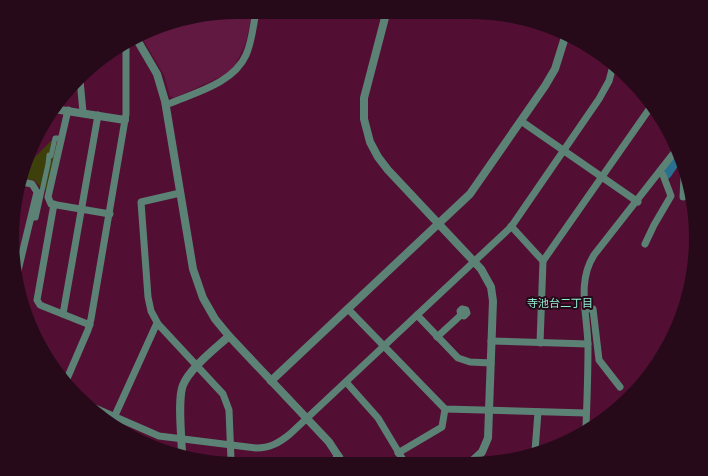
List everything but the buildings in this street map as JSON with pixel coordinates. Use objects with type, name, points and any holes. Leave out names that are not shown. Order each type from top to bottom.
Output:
[{"type":"street","points":[[166,105],[222,80],[238,68],[247,54],[254,19]]},
{"type":"street","points":[[385,19],[365,91],[364,111],[368,135],[374,150],[383,164],[485,274],[491,287],[491,363],[487,444],[479,457]]},
{"type":"street","points":[[271,381],[470,194],[545,86],[554,69],[564,41]]},
{"type":"street","points":[[139,43],[157,74],[166,105],[191,258],[198,287],[208,308],[229,336],[329,442],[339,457]]},
{"type":"street","points":[[68,376],[90,325],[110,214],[127,104],[126,49]]},
{"type":"street","points":[[116,420],[150,433],[182,440],[256,448],[272,446],[284,439],[512,226],[599,99],[609,81],[612,71]]},
{"type":"street","points":[[80,86],[82,112]]},
{"type":"street","points":[[61,109],[125,120]]},
{"type":"street","points":[[68,110],[48,197],[51,204],[110,214]]},
{"type":"street","points":[[540,343],[543,261],[648,111]]},
{"type":"street","points":[[63,314],[98,115]]},
{"type":"street","points":[[521,121],[638,202]]},
{"type":"street","points":[[31,218],[36,218],[48,164],[47,159],[49,155],[51,156],[55,138],[61,138]]},
{"type":"street","points":[[586,424],[588,344],[584,283],[587,268],[594,255],[673,157]]},
{"type":"street","points":[[645,244],[671,196],[663,175],[660,173]]},
{"type":"street","points":[[20,262],[36,196],[36,188],[29,182],[26,182]]},
{"type":"street","points":[[683,188],[683,197]]},
{"type":"street","points":[[180,193],[145,199],[140,204],[148,297],[151,311],[157,323],[223,394],[227,403],[230,419],[231,457]]},
{"type":"street","points":[[54,204],[37,300],[40,305],[90,325]]},
{"type":"street","points":[[512,226],[543,261]]},
{"type":"street","points":[[348,309],[445,408],[586,413]]},
{"type":"street","points":[[586,309],[594,309],[599,360],[620,387]]},
{"type":"street","points":[[417,315],[458,358],[470,362],[491,363]]},
{"type":"street","points":[[437,337],[461,315]]},
{"type":"street","points":[[113,418],[157,323]]},
{"type":"street","points":[[182,450],[181,392],[186,379],[229,336]]},
{"type":"street","points":[[491,341],[588,344]]},
{"type":"street","points":[[346,382],[378,418],[401,457]]},
{"type":"street","points":[[398,453],[442,427],[445,408]]},
{"type":"street","points":[[535,447],[538,412]]},
{"type":"shaded area","points":[[224,19],[251,19],[245,45],[234,67],[225,75],[174,98],[170,96],[164,75],[144,41],[181,26],[195,23]]},
{"type":"shaded area","points":[[52,140],[57,144],[47,190],[42,189],[34,180],[27,179],[35,157]]},
{"type":"waterway","points":[[666,174],[675,161]]},
{"type":"district","name":"寺池台二丁目","points":[[560,303]]}]
